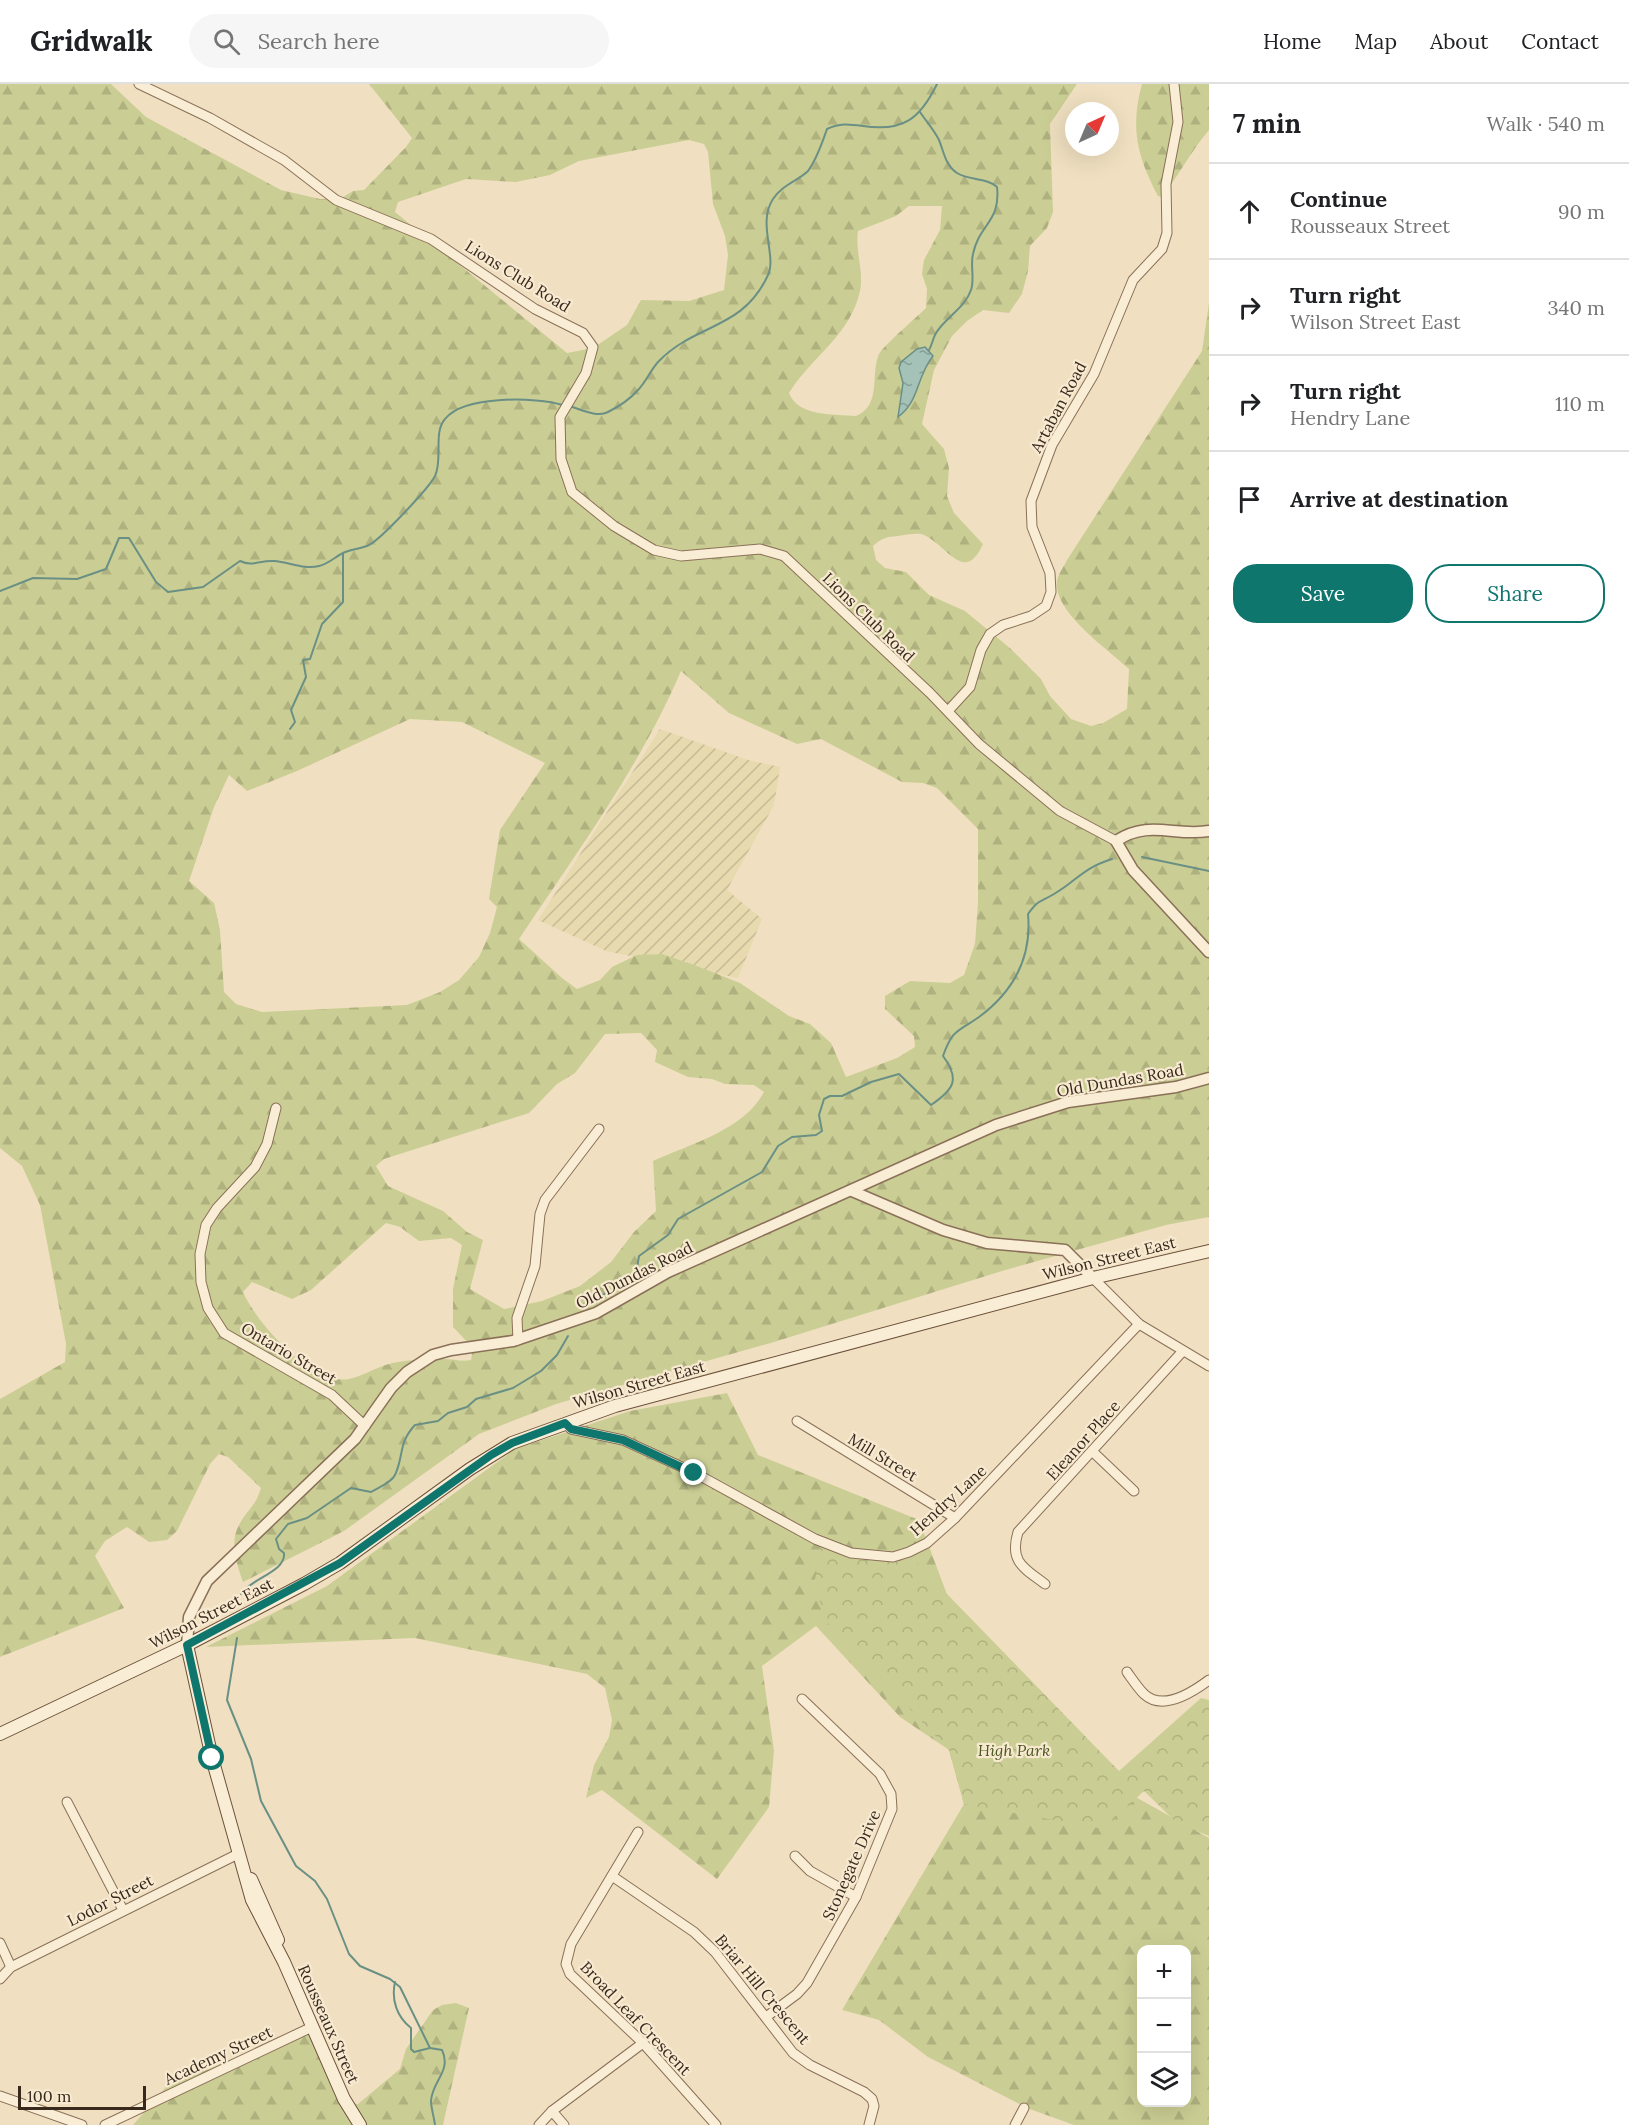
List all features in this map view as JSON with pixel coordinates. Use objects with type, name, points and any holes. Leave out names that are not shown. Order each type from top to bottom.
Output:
[{"type":"main road","name":"Wilson Street East","points":[[0,1734],[187,1645],[340,1563],[491,1455],[512,1443],[615,1406],[1093,1278],[1209,1251]]},
{"type":"main road","name":"Rousseaux Street","points":[[187,1645],[212,1758],[252,1900],[284,1962],[344,2099],[360,2125]]},
{"type":"main road","name":"Rousseaux Street","points":[[344,2099],[350,2125]]},
{"type":"street","name":"Lions Club Road","points":[[139,84],[210,118],[284,160],[336,200],[431,239],[535,309],[583,333],[593,347],[586,373],[560,417],[561,459],[572,492],[615,526],[654,550],[681,556],[760,549],[784,556],[948,711],[979,744],[1060,812],[1120,849]]},
{"type":"street","name":"Artaban Road","points":[[948,711],[970,687],[981,650],[990,634],[1003,625],[1032,616],[1046,606],[1051,592],[1050,573],[1032,527],[1031,501],[1052,445],[1094,374],[1133,280],[1162,249],[1167,233],[1166,184],[1178,122],[1174,84]]},
{"type":"street","points":[[1209,831],[1143,830],[1127,833],[1120,849],[1209,952]]},
{"type":"street","name":"Old Dundas Road","points":[[187,1645],[189,1617],[207,1581],[327,1468],[365,1426],[390,1388],[407,1372],[433,1355],[518,1340],[596,1313],[668,1272],[996,1125],[1068,1102],[1176,1087],[1209,1078]]},
{"type":"street","name":"Ontario Street","points":[[276,1108],[267,1144],[255,1167],[217,1208],[206,1225],[200,1254],[201,1282],[208,1308],[224,1333],[332,1395],[365,1426]]},
{"type":"street","points":[[518,1340],[517,1318],[535,1266],[540,1214],[545,1200],[599,1129]]},
{"type":"street","points":[[852,1191],[943,1230],[987,1243],[1065,1250],[1139,1324],[1182,1352],[1209,1366]]},
{"type":"street","name":"Hendry Lane","points":[[565,1423],[571,1429],[623,1440],[705,1479],[815,1539],[851,1553],[893,1557],[927,1543],[954,1518],[1139,1324]]},
{"type":"street","name":"Eleanor Place","points":[[1045,1584],[1024,1568],[1013,1551],[1018,1533],[1182,1352]]},
{"type":"street","name":"Mill Street","points":[[797,1421],[954,1518]]},
{"type":"street","points":[[1093,1452],[1134,1491]]},
{"type":"street","points":[[1127,1672],[1146,1696],[1161,1701],[1172,1700],[1192,1692],[1209,1680]]},
{"type":"street","name":"Stonegate Drive","points":[[766,2017],[797,1994],[807,1983],[856,1897],[892,1809],[891,1794],[880,1774],[802,1699]]},
{"type":"street","points":[[67,1802],[123,1910]]},
{"type":"street","name":"Broad Leaf Crescent","points":[[638,1832],[571,1944],[566,1964],[570,1974],[643,2043],[716,2125]]},
{"type":"street","name":"Lodor Street","points":[[0,1979],[11,1967],[238,1854]]},
{"type":"street","points":[[795,1856],[810,1871],[856,1897]]},
{"type":"street","name":"Briar Hill Crescent","points":[[612,1876],[694,1932],[715,1952],[793,2053],[872,2099],[874,2106],[869,2125]]},
{"type":"street","points":[[0,1943],[11,1967]]},
{"type":"street","name":"Academy Street","points":[[105,2125],[312,2027]]},
{"type":"street","points":[[539,2125],[552,2111],[643,2043]]},
{"type":"street","points":[[0,2096],[82,2125]]},
{"type":"street","points":[[1015,2125],[1024,2108]]},
{"type":"street","points":[[552,2111],[564,2125]]},
{"type":"shaded area","points":[[660,729],[748,760],[780,767],[774,805],[727,890],[762,919],[738,978],[606,951],[538,920]]},
{"type":"green space","points":[[0,84],[111,84],[146,117],[281,190],[320,199],[340,199],[353,191],[364,190],[412,138],[369,84],[1077,84],[1050,124],[1053,212],[1047,228],[1030,246],[1028,271],[1022,294],[1009,313],[983,310],[967,321],[952,336],[934,370],[922,424],[944,449],[949,468],[947,496],[954,513],[983,544],[976,556],[969,562],[961,562],[954,558],[930,538],[921,534],[887,537],[873,546],[876,560],[885,568],[906,572],[929,595],[965,611],[1011,649],[1041,679],[1050,696],[1071,719],[1091,726],[1103,723],[1127,709],[1129,669],[1084,630],[1073,617],[1058,593],[1057,581],[1067,560],[1202,351],[1209,303],[1209,1217],[1166,1225],[1002,1271],[774,1342],[556,1404],[479,1434],[344,1531],[243,1582],[235,1554],[236,1532],[261,1488],[228,1457],[219,1454],[210,1464],[177,1531],[167,1540],[149,1542],[127,1527],[105,1541],[95,1556],[124,1608],[0,1657],[0,1399],[65,1362],[66,1344],[40,1205],[22,1166],[0,1148]],"holes":[[[689,140],[704,144],[708,152],[713,204],[725,236],[728,255],[724,290],[689,301],[641,300],[627,325],[593,348],[567,353],[395,212],[398,202],[466,179],[516,182],[550,175],[579,161]],[[909,206],[942,206],[940,230],[924,260],[922,274],[927,289],[926,308],[879,354],[876,362],[874,389],[869,405],[856,416],[818,413],[800,406],[789,393],[839,333],[855,307],[861,284],[858,231],[896,216]],[[932,356],[910,404],[898,417],[903,383]],[[681,671],[729,713],[797,744],[821,739],[902,782],[923,783],[937,788],[978,829],[978,902],[975,944],[964,975],[950,983],[910,981],[885,996],[885,1009],[914,1036],[915,1047],[897,1058],[846,1077],[831,1043],[810,1024],[789,1016],[740,983],[662,954],[637,955],[612,967],[600,980],[577,989],[519,939],[585,841],[647,741]],[[410,719],[462,722],[545,763],[500,830],[489,899],[497,907],[490,933],[479,957],[459,980],[440,992],[407,1005],[262,1012],[236,1004],[224,992],[220,930],[214,903],[189,881],[214,807],[229,775],[247,791],[297,771]],[[641,1033],[657,1050],[655,1062],[688,1077],[712,1079],[725,1084],[754,1085],[764,1092],[755,1105],[730,1126],[653,1161],[656,1211],[634,1232],[611,1262],[580,1286],[542,1301],[504,1309],[470,1289],[483,1240],[467,1232],[443,1211],[388,1186],[376,1166],[384,1159],[529,1113],[557,1084],[575,1073],[605,1034]],[[386,1223],[400,1227],[419,1241],[451,1238],[462,1245],[453,1289],[453,1327],[473,1348],[471,1360],[403,1361],[349,1379],[334,1379],[319,1373],[303,1362],[272,1335],[243,1292],[252,1282],[292,1299],[311,1290]]]},
{"type":"green space","points":[[1142,84],[1209,84],[1209,130],[1162,197],[1158,196],[1151,182],[1138,142],[1136,114]]},
{"type":"green space","points":[[727,1393],[758,1455],[919,1520],[954,1613],[1132,1795],[1209,1838],[1209,2125],[1074,2125],[1027,2108],[928,2057],[879,2020],[842,2010],[964,1804],[949,1750],[900,1717],[816,1626],[762,1666],[774,1751],[769,1807],[717,1879],[602,1790],[586,1798],[594,1765],[609,1737],[612,1720],[605,1688],[587,1674],[415,1638],[206,1647],[327,1586],[515,1449],[630,1411]]},
{"type":"green space","name":"High Park","points":[[822,1546],[866,1561],[914,1560],[1119,1771],[1201,1698],[1209,1700],[1209,1836],[1177,1823],[1144,1791],[1104,1829],[964,1804],[949,1750],[824,1619],[815,1579]]},
{"type":"green space","points":[[456,2003],[469,2008],[443,2125],[133,2125],[166,2087],[315,2024],[350,2103],[358,2104],[400,2069],[406,2049],[433,2010],[442,2005]]},
{"type":"water","points":[[925,347],[933,356],[923,372],[910,404],[898,417],[903,383],[899,368],[901,362],[917,349]]},
{"type":"waterway","points":[[569,406],[599,414],[612,410],[635,393],[656,364],[673,349],[746,306],[758,293],[768,275],[770,258],[767,218],[773,199],[781,190],[808,171],[817,156],[827,129],[844,124],[877,127],[900,125],[917,114],[937,84]]},
{"type":"waterway","points":[[920,112],[937,136],[947,162],[953,170],[997,187],[996,208],[973,254],[971,290],[960,308],[944,322],[936,333],[929,350]]},
{"type":"waterway","points":[[0,591],[33,578],[77,579],[106,569],[119,538],[129,538],[156,582],[168,592],[203,587],[240,561],[249,563],[274,561],[308,567],[322,565],[343,553],[375,541],[424,491],[435,476],[437,469],[441,425],[454,411],[484,402],[501,400],[536,400],[563,405]]},
{"type":"waterway","points":[[290,729],[295,722],[291,710],[306,677],[303,660],[310,659],[322,624],[343,602],[343,554]]},
{"type":"waterway","points":[[1142,857],[1209,871]]},
{"type":"waterway","points":[[585,1305],[635,1279],[639,1256],[668,1235],[678,1219],[762,1172],[778,1146],[792,1137],[816,1135],[822,1131],[819,1115],[824,1099],[830,1096],[842,1096],[871,1082],[899,1074],[931,1105],[939,1100],[952,1084],[952,1072],[943,1056],[953,1035],[991,1007],[1011,985],[1018,972],[1027,945],[1028,914],[1037,903],[1062,889],[1086,871],[1112,859]]},
{"type":"waterway","points":[[241,1594],[246,1588],[280,1565],[284,1553],[279,1549],[276,1539],[288,1524],[307,1518],[351,1488],[371,1492],[388,1483],[395,1475],[406,1438],[415,1425],[438,1421],[448,1413],[467,1407],[476,1399],[513,1388],[541,1371],[557,1355],[568,1336]]},
{"type":"waterway","points":[[237,1638],[227,1700],[251,1759],[261,1801],[296,1866],[315,1881],[327,1899],[349,1954],[360,1966],[390,1979],[400,1987],[430,2048],[442,2050],[445,2064],[431,2101],[435,2125]]},
{"type":"waterway","points":[[395,1982],[396,2008],[411,2028],[411,2049],[414,2052],[430,2048]]},
{"type":"route","points":[[212,1758],[187,1645],[340,1563],[491,1455],[512,1443],[565,1423],[571,1429],[623,1440],[694,1473]]}]
